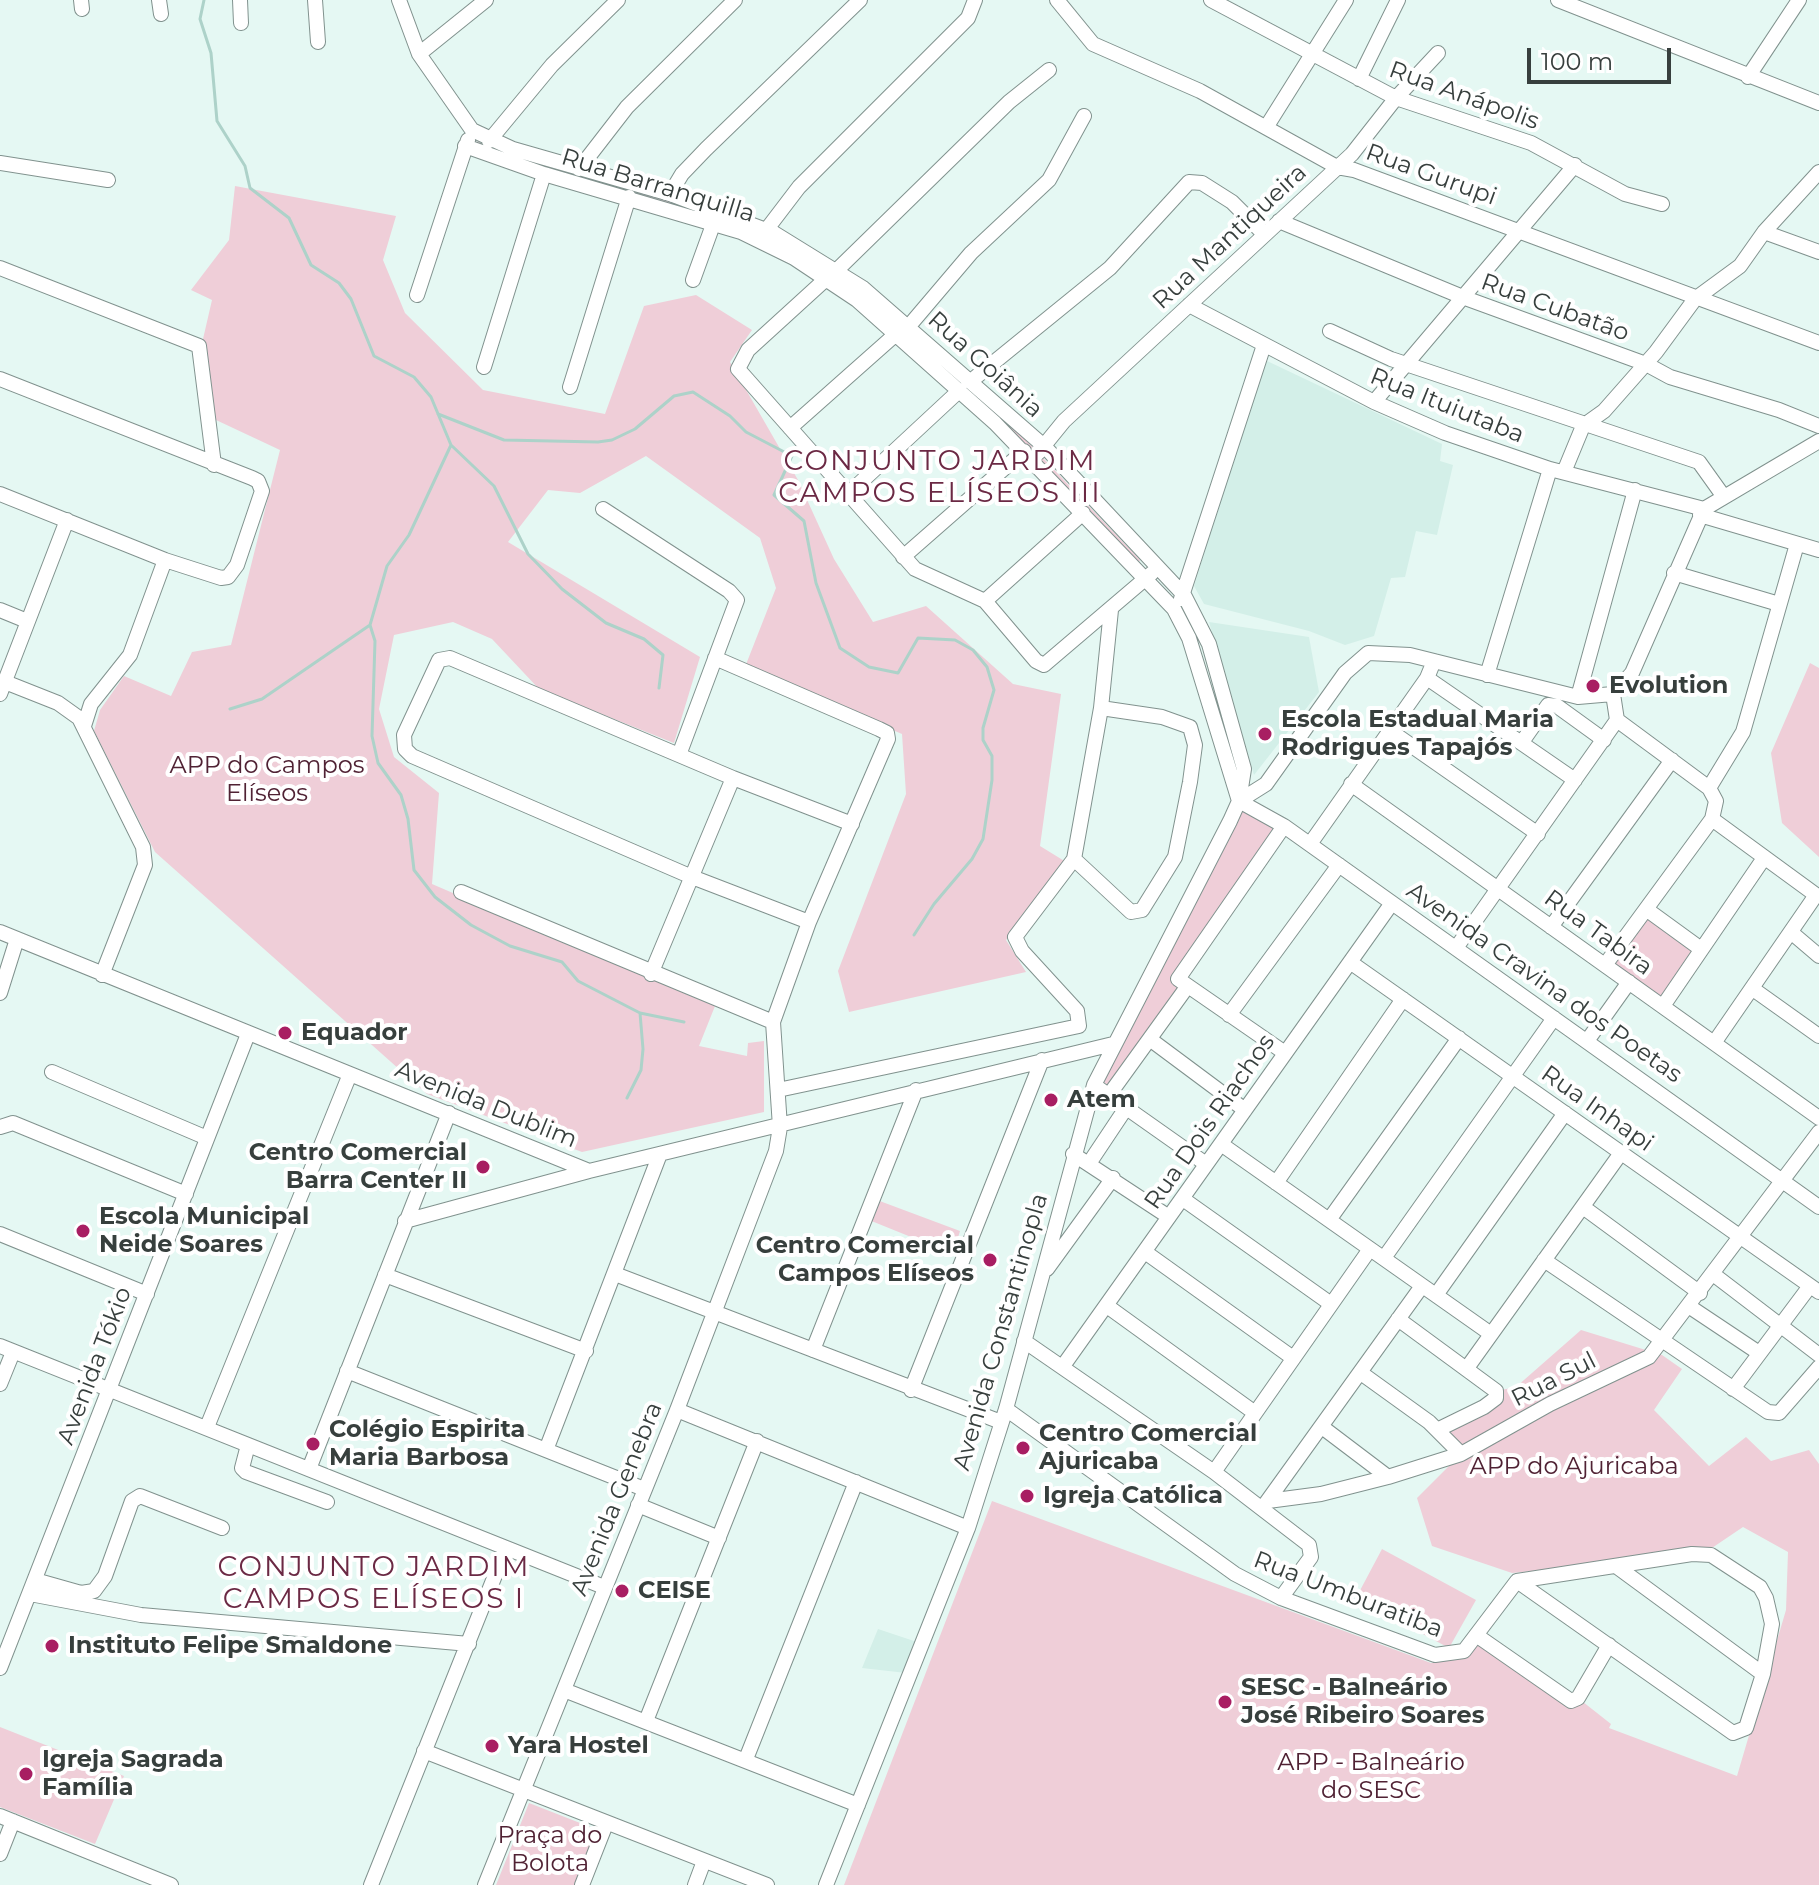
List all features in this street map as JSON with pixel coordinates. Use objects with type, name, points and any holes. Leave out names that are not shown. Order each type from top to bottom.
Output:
[{"type":"street","points":[[240,0],[241,23]]},
{"type":"street","points":[[315,0],[318,42]]},
{"type":"street","points":[[399,0],[419,54],[472,130],[489,141],[670,194],[770,235],[832,274],[903,330],[1000,417],[1028,455],[1174,609],[1192,649],[1239,801],[1266,784],[1345,673],[1361,656],[1389,652],[1578,697],[1613,694],[1632,673],[1702,512],[1819,441]]},
{"type":"street","points":[[419,54],[486,0]]},
{"type":"street","points":[[489,141],[536,82],[618,0]]},
{"type":"street","points":[[579,169],[627,107],[735,0]]},
{"type":"street","points":[[670,194],[688,167],[860,0]]},
{"type":"street","name":"Rua Gurupi","points":[[1057,0],[1087,37],[1114,55],[1166,75],[1267,126],[1337,167],[1520,231],[1819,343]]},
{"type":"street","name":"Rua Anápolis","points":[[1211,0],[1396,98],[1531,143],[1625,194],[1662,204]]},
{"type":"street","points":[[1267,126],[1346,0]]},
{"type":"street","points":[[1359,79],[1398,0]]},
{"type":"street","points":[[1558,0],[1819,103]]},
{"type":"street","points":[[1748,77],[1799,0]]},
{"type":"street","points":[[770,235],[799,187],[968,18],[975,3]]},
{"type":"street","points":[[1077,50],[1087,37]]},
{"type":"street","name":"Rua Mantiqueira","points":[[903,557],[1028,455],[1045,447],[1064,421],[1367,138],[1396,98],[1438,53]]},
{"type":"street","points":[[1049,70],[1009,102],[832,274],[748,350],[738,365],[903,557],[930,579],[985,601],[1038,663],[1046,664],[1057,656],[1159,566]]},
{"type":"street","points":[[790,428],[903,330],[971,253],[1049,180],[1084,116]]},
{"type":"street","points":[[417,295],[472,130]]},
{"type":"street","name":"Rua Barranquilla","points":[[465,146],[544,174],[770,235]]},
{"type":"street","points":[[0,163],[108,180]]},
{"type":"street","points":[[1374,402],[1575,165]]},
{"type":"street","points":[[1487,675],[1557,470],[1583,426],[1604,411],[1646,364],[1695,299],[1740,266],[1764,232],[1819,172]]},
{"type":"street","points":[[484,367],[544,174]]},
{"type":"street","points":[[847,495],[965,386],[1102,275],[1189,182],[1202,183],[1232,202],[1263,233]]},
{"type":"street","points":[[570,387],[629,197]]},
{"type":"street","name":"Rua Cubatão","points":[[1279,221],[1465,298],[1646,364],[1670,377],[1779,410],[1819,426]]},
{"type":"street","points":[[693,280],[714,222]]},
{"type":"street","points":[[1764,232],[1819,252]]},
{"type":"street","points":[[0,268],[201,348],[214,465]]},
{"type":"street","name":"Rua Ituiutaba","points":[[1189,305],[1374,402],[1468,442],[1635,490],[1819,550]]},
{"type":"street","points":[[1330,331],[1406,363],[1583,426],[1699,462],[1724,497]]},
{"type":"street","points":[[1174,609],[1184,595],[1264,345]]},
{"type":"street","points":[[0,379],[258,481],[262,491],[237,565],[226,578],[165,560],[0,494]]},
{"type":"street","name":"Rua Goiânia","points":[[1000,417],[1045,447],[1184,595],[1209,644],[1244,769],[1239,801]]},
{"type":"street","points":[[1578,697],[1635,490]]},
{"type":"street","points":[[603,509],[729,591],[737,600],[679,755]]},
{"type":"street","points":[[985,601],[1083,513]]},
{"type":"street","points":[[67,520],[2,688],[70,709],[84,726],[145,856],[142,873],[102,975]]},
{"type":"street","points":[[1709,788],[1743,732],[1797,544]]},
{"type":"street","points":[[84,726],[91,704],[130,655],[165,560]]},
{"type":"street","points":[[1674,573],[1779,604]]},
{"type":"street","points":[[0,610],[27,621]]},
{"type":"street","points":[[778,1090],[1066,1031],[1081,1024],[1077,1011],[1016,942],[1017,933],[1055,889],[1074,859],[1101,708],[1111,610]]},
{"type":"street","points":[[809,922],[692,877],[412,756],[405,749],[403,739],[439,660],[450,658],[733,778],[852,824]]},
{"type":"street","points":[[461,892],[651,974],[773,1022],[809,922],[888,739],[884,731],[715,658]]},
{"type":"street","points":[[1310,844],[1427,678],[1434,661]]},
{"type":"street","points":[[1427,678],[1575,780]]},
{"type":"street","points":[[1456,948],[1617,720],[1613,694]]},
{"type":"street","points":[[1522,742],[1548,705],[1557,706],[1604,740]]},
{"type":"street","points":[[1074,859],[1135,913],[1145,908],[1175,857],[1195,736],[1190,727],[1176,720],[1101,708]]},
{"type":"street","points":[[1605,965],[1712,819],[1716,801],[1709,788],[1617,720]]},
{"type":"street","points":[[1389,730],[1538,834]]},
{"type":"street","points":[[1551,927],[1672,760]]},
{"type":"street","points":[[651,974],[733,778]]},
{"type":"street","name":"Rua Tabira","points":[[1351,784],[1819,1118]]},
{"type":"street","name":"Avenida Cravina dos Poetas","points":[[1239,801],[1310,844],[1819,1207]]},
{"type":"street","name":"Avenida Constantinopla","points":[[826,1885],[968,1528],[1004,1416],[1094,1085],[1239,801]]},
{"type":"street","points":[[1712,819],[1814,892],[1815,897],[1714,1043]]},
{"type":"street","points":[[1109,1095],[1151,1040],[1182,983],[1188,961],[1284,826]]},
{"type":"street","points":[[1663,1006],[1764,858]]},
{"type":"street","points":[[1229,1015],[1339,865]]},
{"type":"street","name":"Rua Dois Riachos","points":[[1063,1366],[1392,903]]},
{"type":"street","points":[[1646,909],[1701,949]]},
{"type":"street","name":"Avenida Dublim","points":[[0,932],[589,1171],[1113,1044]]},
{"type":"street","points":[[1792,933],[1819,956]]},
{"type":"street","points":[[0,993],[17,939]]},
{"type":"street","name":"Rua Inhapi","points":[[1350,962],[1814,1289]]},
{"type":"street","points":[[1153,968],[1182,983],[1285,1053]]},
{"type":"street","points":[[1587,1041],[1629,982]]},
{"type":"street","points":[[1753,989],[1819,1036]]},
{"type":"street","points":[[1276,1183],[1403,999]]},
{"type":"street","points":[[1384,1258],[1554,1018]]},
{"type":"street","name":"Avenida Genebra","points":[[485,1885],[677,1410],[776,1151],[780,1127],[773,1022]]},
{"type":"street","name":"Avenida Tókio","points":[[0,1668],[248,1034]]},
{"type":"street","points":[[1329,1220],[1459,1038]]},
{"type":"street","points":[[1151,1040],[1245,1110]]},
{"type":"street","points":[[911,1390],[1042,1060]]},
{"type":"street","points":[[52,1072],[207,1138]]},
{"type":"street","points":[[207,1427],[350,1074]]},
{"type":"street","points":[[1094,1085],[1206,1164]]},
{"type":"street","points":[[813,1350],[916,1090]]},
{"type":"street","points":[[1090,1162],[1126,1108]]},
{"type":"street","points":[[309,1469],[449,1113]]},
{"type":"street","points":[[1436,1295],[1565,1113]]},
{"type":"street","points":[[6,1125],[186,1194]]},
{"type":"street","name":"Rua Sul","points":[[1265,1505],[1388,1477],[1461,1454],[1564,1397],[1639,1363],[1663,1343],[1738,1236],[1819,1132]]},
{"type":"street","points":[[1221,1144],[1491,1334]]},
{"type":"street","points":[[1467,1368],[1621,1153]]},
{"type":"street","points":[[546,1450],[660,1154]]},
{"type":"street","points":[[1073,1154],[1090,1162],[1169,1217]]},
{"type":"street","points":[[405,1221],[589,1171]]},
{"type":"street","points":[[1042,1276],[1113,1178]]},
{"type":"street","points":[[1183,1199],[1331,1304]]},
{"type":"street","points":[[1583,1207],[1700,1293]]},
{"type":"street","points":[[0,1234],[147,1294]]},
{"type":"street","points":[[1214,1472],[1370,1249]]},
{"type":"street","points":[[1145,1252],[1293,1358]]},
{"type":"street","points":[[1544,1260],[1763,1410],[1779,1413],[1819,1367]]},
{"type":"street","name":"Rua Umburatiba","points":[[615,1274],[911,1390],[1004,1416],[1235,1574],[1281,1598],[1435,1655],[1464,1651],[1517,1581]]},
{"type":"street","points":[[1713,1274],[1819,1355]]},
{"type":"street","points":[[385,1275],[586,1351]]},
{"type":"street","points":[[1265,1505],[1422,1286]]},
{"type":"street","points":[[1733,1389],[1781,1325],[1814,1289]]},
{"type":"street","points":[[1107,1306],[1255,1413]]},
{"type":"street","points":[[1690,1307],[1759,1353]]},
{"type":"street","points":[[1398,1319],[1496,1391],[1496,1398],[1437,1430]]},
{"type":"street","points":[[1024,1341],[1265,1505],[1312,1549],[1303,1570],[1281,1598]]},
{"type":"street","points":[[0,1384],[6,1349],[604,1587]]},
{"type":"street","points":[[347,1371],[644,1489]]},
{"type":"street","points":[[1361,1373],[1437,1430],[1461,1454]]},
{"type":"street","points":[[677,1410],[968,1528]]},
{"type":"street","points":[[1322,1427],[1388,1477]]},
{"type":"street","points":[[646,1721],[757,1441]]},
{"type":"street","points":[[248,1445],[242,1468],[246,1472],[327,1502]]},
{"type":"street","points":[[746,1759],[856,1482]]},
{"type":"street","points":[[32,1587],[81,1593],[94,1591],[105,1576],[132,1501],[140,1496],[222,1528]]},
{"type":"street","points":[[638,1505],[719,1538]]},
{"type":"street","points":[[371,1885],[506,1548]]},
{"type":"street","points":[[1705,1554],[1748,1577],[1766,1598],[1772,1624],[1763,1674],[1746,1728],[1733,1733],[1517,1581],[1705,1554]]},
{"type":"street","points":[[1616,1566],[1763,1674]]},
{"type":"street","points":[[32,1587],[141,1615],[469,1644]]},
{"type":"street","points":[[1476,1635],[1566,1700],[1578,1698],[1609,1645]]},
{"type":"street","points":[[564,1690],[858,1805]]},
{"type":"street","points":[[424,1751],[767,1885]]},
{"type":"street","points":[[0,1854],[6,1818],[142,1880],[171,1885]]},
{"type":"street","points":[[582,1885],[606,1824]]},
{"type":"street","points":[[695,1885],[704,1861]]},
{"type":"shaded area","points":[[1265,360],[1442,444],[1440,461],[1453,465],[1437,535],[1416,531],[1405,577],[1391,578],[1374,636],[1345,645],[1309,631],[1204,604],[1194,586]]},
{"type":"shaded area","name":"Escola Estadual Maria Rodrigues Tapajós","points":[[1209,622],[1309,637],[1319,692],[1254,775]]},
{"type":"shaded area","points":[[878,1629],[926,1645],[915,1674],[862,1668]]},
{"type":"green space","points":[[476,141],[554,173],[661,198],[757,233],[818,270],[961,379],[1024,438],[1140,560],[1137,566],[1020,443],[956,382],[815,275],[755,238],[660,204],[540,174],[482,148]]},
{"type":"green space","name":"APP do Campos Elíseos","points":[[235,186],[396,216],[383,260],[405,313],[483,390],[605,414],[644,306],[696,295],[752,330],[730,362],[798,480],[834,559],[873,622],[926,606],[1013,684],[1061,694],[1040,846],[1066,862],[1006,940],[1026,972],[849,1012],[838,971],[906,794],[902,734],[745,667],[776,588],[760,538],[646,456],[580,493],[548,490],[508,542],[700,657],[674,743],[539,689],[492,639],[453,622],[394,635],[379,709],[394,757],[439,793],[432,884],[715,1006],[699,1046],[747,1056],[748,1043],[764,1041],[764,1112],[582,1152],[427,1094],[155,852],[94,731],[100,710],[124,676],[171,696],[192,652],[231,645],[280,450],[216,420],[203,339],[212,300],[191,290],[229,240]]},
{"type":"green space","points":[[1810,663],[1819,668],[1819,857],[1782,823],[1771,753]]},
{"type":"green space","points":[[1246,800],[1278,823],[1174,976],[1185,983],[1109,1086],[1102,1081]]},
{"type":"green space","points":[[1646,909],[1701,949],[1663,1006],[1605,965]]},
{"type":"green space","points":[[877,1200],[960,1231],[953,1254],[869,1220]]},
{"type":"green space","name":"SESC - Balneário José Ribeiro Soares","points":[[1581,1330],[1662,1355],[1682,1369],[1654,1410],[1709,1466],[1746,1437],[1771,1461],[1809,1450],[1819,1464],[1819,1885],[844,1885],[992,1501],[1431,1663],[1467,1655],[1480,1638],[1578,1698],[1611,1724],[1609,1728],[1737,1776],[1786,1610],[1788,1552],[1743,1527],[1703,1554],[1512,1573],[1432,1546],[1417,1498],[1461,1454],[1437,1430],[1496,1391],[1516,1387]]},
{"type":"green space","points":[[1382,1549],[1476,1600],[1449,1648],[1356,1598]]},
{"type":"green space","points":[[0,1727],[124,1776],[95,1844],[0,1807]]},
{"type":"green space","name":"Praça do Bolota","points":[[529,1803],[598,1830],[576,1885],[496,1885]]},
{"type":"waterway","points":[[204,0],[200,19],[211,53],[217,121],[245,166],[250,188],[289,218],[311,265],[339,283],[351,299],[374,356],[414,377],[431,397],[451,445],[494,486],[528,554],[562,589],[606,623],[644,639],[663,655],[659,688]]},
{"type":"waterway","points":[[438,414],[504,440],[598,442],[612,440],[635,429],[674,396],[693,392],[730,416],[746,432],[792,456],[774,495],[804,521],[816,583],[840,648],[869,667],[898,673],[918,638],[955,640],[973,650],[987,667],[994,690],[983,728],[983,740],[992,756],[992,780],[983,839],[972,859],[934,904],[914,935]]},
{"type":"waterway","points":[[451,445],[409,535],[387,566],[370,625],[375,641],[372,736],[378,763],[401,795],[408,819],[414,870],[435,897],[471,925],[510,946],[562,962],[578,981],[640,1013],[684,1022]]},
{"type":"waterway","points":[[230,709],[262,699],[370,625]]},
{"type":"waterway","points":[[627,1098],[641,1070],[640,1013]]},
{"type":"place","name":"Evolution","points":[[1593,686]]},
{"type":"place","name":"Escola Estadual Maria Rodrigues Tapajós","points":[[1265,734]]},
{"type":"place","name":"Equador","points":[[285,1033]]},
{"type":"place","name":"Atem","points":[[1051,1100]]},
{"type":"place","name":"Centro Comercial Barra Center II","points":[[483,1167]]},
{"type":"place","name":"Escola Municipal Neide Soares","points":[[83,1231]]},
{"type":"place","name":"Centro Comercial Campos Elíseos","points":[[990,1260]]},
{"type":"place","name":"Colégio Espirita Maria Barbosa","points":[[313,1444]]},
{"type":"place","name":"Centro Comercial Ajuricaba","points":[[1023,1448]]},
{"type":"place","name":"Igreja Católica","points":[[1027,1496]]},
{"type":"place","name":"CEISE","points":[[622,1591]]},
{"type":"place","name":"Instituto Felipe Smaldone","points":[[52,1646]]},
{"type":"place","name":"SESC - Balneário José Ribeiro Soares","points":[[1225,1702]]},
{"type":"place","name":"Yara Hostel","points":[[492,1746]]},
{"type":"place","name":"Igreja Sagrada Família","points":[[26,1774]]},
{"type":"district","name":"CONJUNTO JARDIM CAMPOS ELÍSEOS III","points":[[940,478]]},
{"type":"district","name":"CONJUNTO JARDIM CAMPOS ELÍSEOS I","points":[[374,1584]]},
{"type":"park label","name":"APP do Ajuricaba","points":[[1574,1467]]},
{"type":"park label","name":"APP - Balneário do SESC","points":[[1371,1777]]}]
